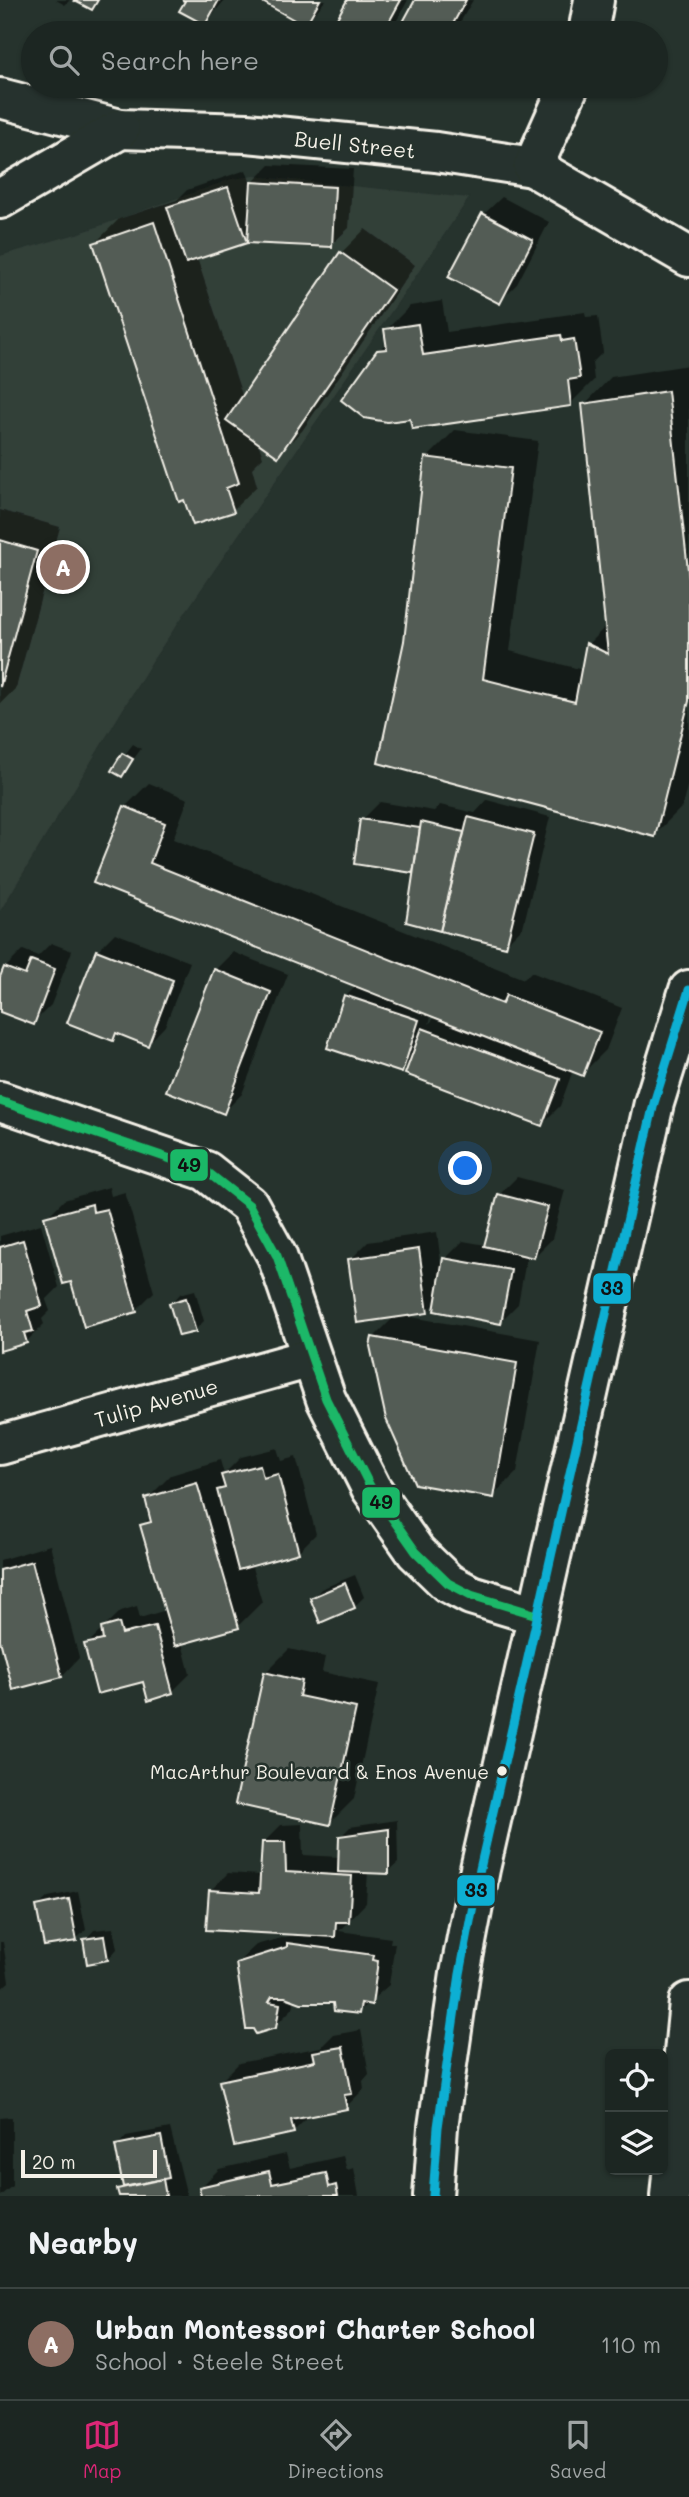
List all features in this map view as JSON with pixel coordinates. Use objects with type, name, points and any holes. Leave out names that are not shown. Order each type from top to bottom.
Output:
[{"type":"main road","points":[[590,21],[594,0]]},
{"type":"main road","name":"Buell Street","points":[[0,98],[120,129],[247,133],[436,152],[533,167],[689,257]]},
{"type":"main road","points":[[533,167],[564,98]]},
{"type":"main road","points":[[0,199],[120,129]]},
{"type":"main road","points":[[433,2196],[438,2126],[460,1974],[537,1615],[654,1103],[689,990]]},
{"type":"main road","points":[[0,1101],[206,1171],[249,1205],[277,1256],[326,1399],[371,1488],[416,1552],[452,1586],[471,1595],[537,1615]]},
{"type":"main road","name":"Tulip Avenue","points":[[0,1445],[311,1358]]},
{"type":"main road","points":[[670,2196],[689,2003]]},
{"type":"shaded area","points":[[254,176],[469,198],[154,658],[0,911],[0,256],[80,233],[231,179]]},
{"type":"building","points":[[73,0],[98,0],[92,10]]},
{"type":"building","points":[[182,0],[219,0],[207,21],[198,21],[179,11],[185,1]]},
{"type":"building","points":[[259,0],[320,0],[308,21],[296,21]]},
{"type":"building","points":[[347,0],[401,0],[390,21],[336,21]]},
{"type":"building","points":[[415,0],[466,0],[455,21],[404,21]]},
{"type":"building","points":[[251,182],[335,187],[332,247],[247,243]]},
{"type":"building","points":[[228,187],[247,243],[186,263],[167,207]]},
{"type":"building","points":[[482,213],[533,240],[500,304],[448,277]]},
{"type":"building","points":[[154,222],[239,483],[226,488],[234,512],[193,525],[184,500],[179,502],[93,243]]},
{"type":"building","points":[[340,252],[393,290],[278,457],[226,420]]},
{"type":"building","points":[[418,324],[423,355],[561,335],[562,341],[574,339],[580,378],[568,380],[571,406],[412,429],[410,419],[387,422],[364,418],[341,400],[377,350],[387,349],[384,329]]},
{"type":"building","points":[[668,391],[689,579],[689,701],[655,837],[378,763],[404,641],[425,457],[511,468],[483,679],[575,702],[586,643],[608,654],[582,404]]},
{"type":"building","points":[[0,540],[37,551],[0,687]]},
{"type":"building","points":[[122,753],[133,759],[122,777],[111,771]]},
{"type":"building","points":[[124,806],[165,823],[150,863],[502,1004],[506,995],[600,1032],[583,1076],[93,883]]},
{"type":"building","points":[[468,817],[534,834],[506,947],[440,931]]},
{"type":"building","points":[[360,819],[420,828],[413,873],[354,864]]},
{"type":"building","points":[[421,822],[464,832],[440,931],[406,922]]},
{"type":"building","points":[[96,950],[173,980],[148,1046],[116,1033],[113,1041],[67,1023]]},
{"type":"building","points":[[31,960],[55,969],[34,1025],[0,1012],[0,977],[4,967],[25,975]]},
{"type":"building","points":[[214,969],[271,992],[224,1114],[166,1091]]},
{"type":"building","points":[[344,995],[419,1020],[402,1073],[327,1048]]},
{"type":"building","points":[[422,1028],[560,1079],[542,1126],[405,1074]]},
{"type":"building","points":[[498,1194],[548,1207],[534,1258],[484,1246]]},
{"type":"building","points":[[92,1204],[93,1212],[107,1209],[137,1312],[84,1327],[71,1282],[63,1284],[44,1217]]},
{"type":"building","points":[[23,1240],[42,1306],[27,1311],[33,1331],[24,1333],[27,1343],[0,1351],[0,1247]]},
{"type":"building","points":[[419,1249],[428,1313],[357,1323],[348,1259]]},
{"type":"building","points":[[443,1258],[511,1270],[501,1324],[434,1311]]},
{"type":"building","points":[[186,1298],[196,1332],[179,1336],[169,1303]]},
{"type":"building","points":[[372,1337],[517,1363],[494,1498],[415,1484],[386,1419],[370,1346]]},
{"type":"building","points":[[260,1465],[263,1478],[278,1474],[299,1553],[238,1570],[217,1490],[225,1488],[221,1475]]},
{"type":"building","points":[[197,1483],[239,1628],[175,1646],[140,1525],[151,1522],[145,1498]]},
{"type":"building","points":[[32,1561],[62,1677],[13,1690],[0,1640],[0,1570]]},
{"type":"building","points":[[345,1583],[355,1608],[320,1623],[310,1598]]},
{"type":"building","points":[[119,1623],[122,1634],[155,1626],[173,1693],[148,1701],[143,1682],[97,1694],[84,1644],[103,1640],[101,1628]]},
{"type":"building","points":[[264,1672],[302,1681],[299,1696],[356,1708],[330,1825],[235,1804]]},
{"type":"building","points":[[389,1829],[389,1874],[338,1872],[339,1836]]},
{"type":"building","points":[[262,1842],[285,1842],[286,1872],[352,1876],[349,1922],[336,1922],[335,1937],[206,1930],[209,1890],[259,1893]]},
{"type":"building","points":[[69,1899],[77,1941],[44,1946],[36,1906]]},
{"type":"building","points":[[104,1936],[108,1960],[87,1964],[83,1939]]},
{"type":"building","points":[[287,1943],[374,1955],[373,1960],[378,1961],[372,2005],[361,2003],[359,2014],[334,2011],[333,2003],[301,2003],[285,1997],[272,1997],[269,2002],[280,2004],[276,2028],[256,2034],[253,2029],[246,2029],[236,1963],[287,1947]]},
{"type":"building","points":[[343,2047],[352,2094],[344,2095],[347,2109],[291,2120],[294,2133],[234,2146],[219,2081],[315,2061],[313,2052]]},
{"type":"building","points":[[161,2136],[169,2178],[123,2187],[115,2145]]},
{"type":"building","points":[[269,2171],[272,2184],[326,2173],[329,2187],[336,2185],[338,2196],[201,2196],[199,2187]]},
{"type":"building","points":[[163,2179],[166,2196],[119,2196],[117,2189]]},
{"type":"transit line","name":"33","points":[[433,2196],[438,2127],[460,1974],[480,1869],[654,1103],[689,990]]},
{"type":"transit line","name":"49","points":[[0,1101],[206,1171],[249,1205],[277,1256],[326,1399],[371,1488],[416,1552],[448,1583],[471,1595],[537,1615]]},
{"type":"place","name":"Urban Montessori Charter School","points":[[63,567]]},
{"type":"place","name":"MacArthur Boulevard & Enos Avenue","points":[[502,1771]]}]
